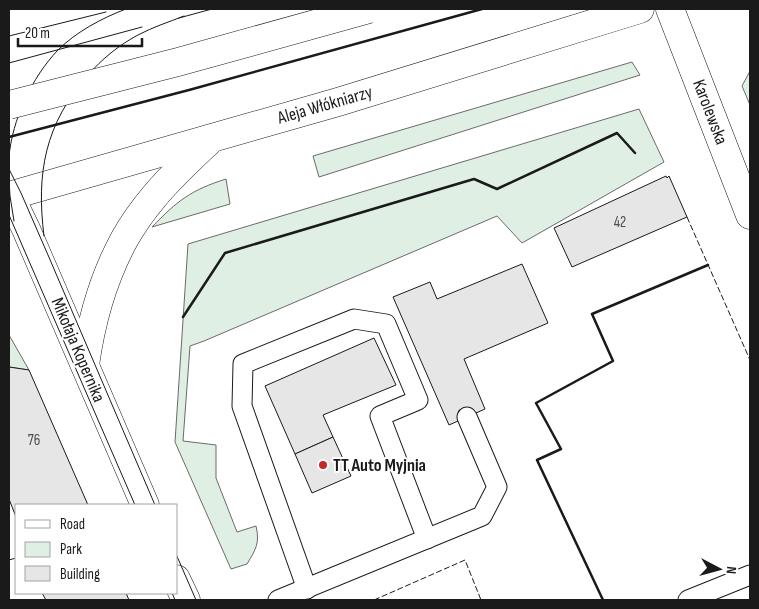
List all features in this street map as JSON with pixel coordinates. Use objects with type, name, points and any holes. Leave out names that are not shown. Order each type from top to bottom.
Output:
[{"type":"main road","points":[[9,105],[178,62],[369,9]]},
{"type":"main road","name":"Aleja Włókniarzy","points":[[9,195],[338,102],[640,9]]},
{"type":"main road","name":"Karolewska","points":[[670,9],[750,215]]},
{"type":"main road","points":[[85,365],[87,347],[105,283],[114,259],[125,238],[154,196],[212,138]]},
{"type":"main road","name":"Mikołaja Kopernika","points":[[9,195],[26,229],[145,504]]},
{"type":"main road","points":[[178,582],[186,600]]},
{"type":"lane","points":[[307,588],[242,406],[243,364],[354,319],[386,324],[418,400],[380,416],[427,539]]},
{"type":"lane","points":[[278,600],[482,516],[497,487],[467,417]]},
{"type":"lane","points":[[688,600],[750,575]]},
{"type":"green space","points":[[632,62],[640,75],[319,177],[313,156]]},
{"type":"green space","points":[[750,71],[750,105],[742,86]]},
{"type":"green space","points":[[639,109],[664,162],[522,243],[497,216],[190,346],[183,441],[216,445],[216,478],[237,532],[256,526],[258,537],[253,554],[247,564],[231,569],[175,442],[188,244]]},
{"type":"green space","points":[[226,179],[230,204],[152,227],[185,197],[203,187]]},
{"type":"green space","points":[[9,335],[29,370],[9,367]]},
{"type":"building","points":[[666,176],[667,178],[669,176],[687,217],[572,267],[554,228]]},
{"type":"building","points":[[522,264],[548,323],[464,359],[485,409],[449,425],[393,297],[430,282],[437,299]]},
{"type":"building","points":[[374,338],[396,385],[323,415],[333,437],[295,454],[265,386]]},
{"type":"building","points":[[9,367],[29,370],[88,504],[15,504],[15,514],[9,499]]},
{"type":"building","name":"TT Auto Myjnia","points":[[333,437],[351,476],[312,493],[295,454]]},
{"type":"building","points":[[43,594],[126,594],[129,600],[46,600]]},
{"type":"tram line","points":[[9,157],[14,128],[19,114],[32,86],[49,61],[65,43],[81,31],[126,9]]},
{"type":"tram line","points":[[179,18],[212,9]]},
{"type":"tram line","points":[[9,36],[106,12]]},
{"type":"tram line","points":[[44,236],[41,191],[47,150],[53,131],[73,93],[93,69],[118,48],[144,32],[184,16]]},
{"type":"tram line","points":[[9,63],[142,27]]},
{"type":"tram line","points":[[9,169],[155,504]]},
{"type":"tram line","points":[[9,179],[14,221]]},
{"type":"tram line","points":[[9,215],[135,504]]},
{"type":"tram line","points":[[178,559],[196,600]]},
{"type":"tram line","points":[[172,594],[175,600]]},
{"type":"fence","points":[[687,217],[750,360]]},
{"type":"fence","points":[[9,560],[15,558]]},
{"type":"fence","points":[[374,600],[465,560],[481,600]]},
{"type":"wall","points":[[9,137],[189,90],[482,9]]},
{"type":"wall","points":[[183,317],[225,253],[474,179],[497,189],[617,133],[635,153]]},
{"type":"wall","points":[[603,600],[537,460],[561,449],[536,403],[613,361],[592,314],[708,265]]},
{"type":"place","name":"TT Auto Myjnia","points":[[323,465]]}]
